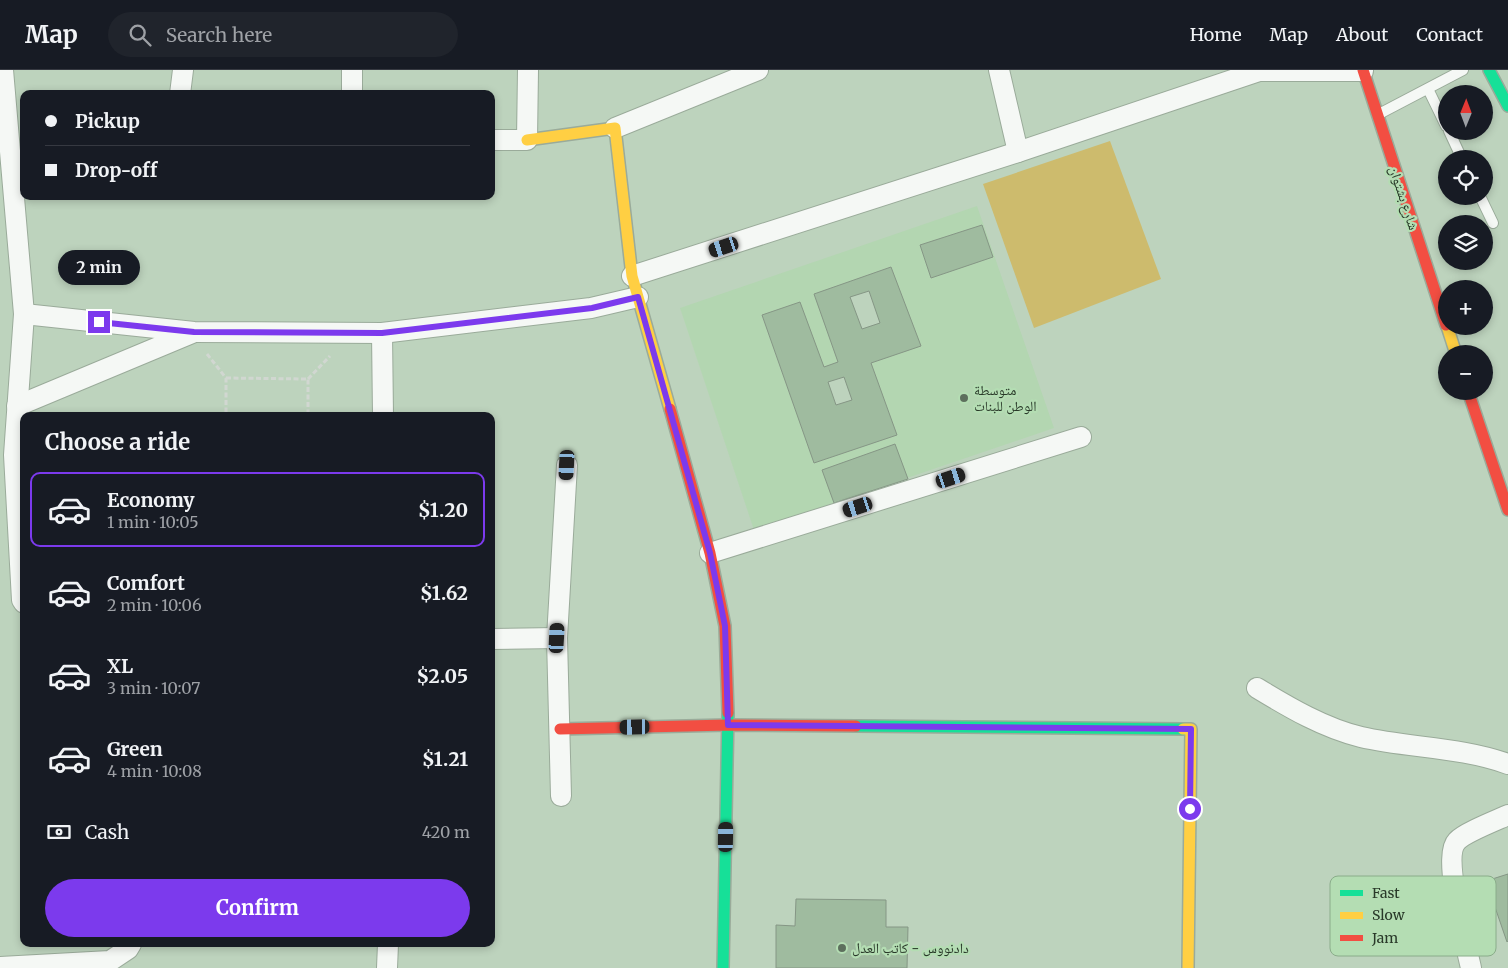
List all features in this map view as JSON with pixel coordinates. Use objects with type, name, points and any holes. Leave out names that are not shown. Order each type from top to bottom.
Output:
[{"type":"street","points":[[3,70],[24,314],[17,406],[7,455],[20,581]]},
{"type":"street","points":[[180,90],[183,70]]},
{"type":"street","points":[[352,70],[352,90]]},
{"type":"street","points":[[527,140],[528,70]]},
{"type":"street","points":[[495,140],[527,140],[615,128],[758,70]]},
{"type":"street","points":[[999,70],[1018,152]]},
{"type":"street","points":[[1489,70],[1508,106]]},
{"type":"street","points":[[632,276],[1018,152],[1259,71],[1363,71]]},
{"type":"street","name":"شارع بشتوان","points":[[1363,71],[1376,116],[1438,302]]},
{"type":"street","points":[[615,128],[632,276],[710,553],[725,626],[728,725],[723,968]]},
{"type":"street","points":[[24,314],[198,341],[382,333],[592,308],[638,297]]},
{"type":"street","points":[[382,333],[383,412]]},
{"type":"street","points":[[17,406],[198,341]]},
{"type":"street","points":[[1471,400],[1508,510]]},
{"type":"street","points":[[710,553],[1081,437]]},
{"type":"street","points":[[562,796],[557,638],[567,465]]},
{"type":"street","points":[[495,639],[557,638]]},
{"type":"street","points":[[1257,688],[1300,714],[1360,737],[1461,752],[1508,764]]},
{"type":"street","points":[[560,729],[728,725],[1191,729],[1188,968]]},
{"type":"street","points":[[1454,876],[1451,850],[1457,840],[1508,815]]},
{"type":"street","points":[[0,968],[110,961],[129,947]]},
{"type":"street","points":[[387,968],[388,947]]},
{"type":"lane","points":[[1376,116],[1463,70]]},
{"type":"lane","points":[[1428,88],[1438,109]]},
{"type":"path","points":[[198,341],[226,378],[226,412]]},
{"type":"path","points":[[308,412],[308,379],[332,354]]},
{"type":"path","points":[[226,378],[308,379]]},
{"type":"shaded area","points":[[1110,141],[1161,279],[1034,328],[983,184]]},
{"type":"shaded area","name":"متوسطة الوطن للبنات","points":[[977,206],[1054,428],[754,530],[680,308]],"holes":[[[982,225],[992,257],[931,278],[920,245]],[[891,267],[920,346],[871,363],[897,435],[814,463],[762,316],[824,367],[838,362],[814,294]]]},
{"type":"building","points":[[982,225],[993,257],[931,278],[920,245]]},
{"type":"building","points":[[891,267],[921,346],[871,363],[897,435],[814,463],[762,315],[800,302],[824,367],[838,362],[814,294]],"holes":[[[869,291],[880,323],[862,329],[850,297]],[[844,377],[852,400],[836,405],[828,382]]]},
{"type":"building","points":[[895,444],[908,479],[834,503],[822,470]]},
{"type":"building","points":[[1508,874],[1507,942],[1496,910],[1496,878]]},
{"type":"building","name":"دادنووس - کاتب العدل","points":[[796,899],[886,900],[886,927],[908,927],[907,968],[776,968],[776,925],[795,926]]},
{"type":"traffic: fast","points":[[1489,70],[1508,106]]},
{"type":"traffic: fast","points":[[723,968],[728,713]]},
{"type":"traffic: fast","points":[[856,726],[1183,729]]},
{"type":"traffic: slow","points":[[527,140],[615,128],[632,276],[670,409]]},
{"type":"traffic: slow","points":[[1450,335],[1453,345]]},
{"type":"traffic: slow","points":[[1183,729],[1191,729],[1188,968]]},
{"type":"traffic: jam","points":[[1363,70],[1438,300]]},
{"type":"traffic: jam","points":[[1471,400],[1508,510]]},
{"type":"traffic: jam","points":[[670,409],[710,553],[725,626],[728,713]]},
{"type":"traffic: jam","points":[[560,729],[728,725],[856,726]]},
{"type":"place","name":"متوسطة الوطن للبنات","points":[[964,398]]},
{"type":"place","name":"دادنووس - کاتب العدل","points":[[842,948]]},
{"type":"route","points":[[99,322],[194,332],[382,333],[592,308],[638,297],[710,553],[725,626],[728,725],[1191,729],[1190,809]]}]
